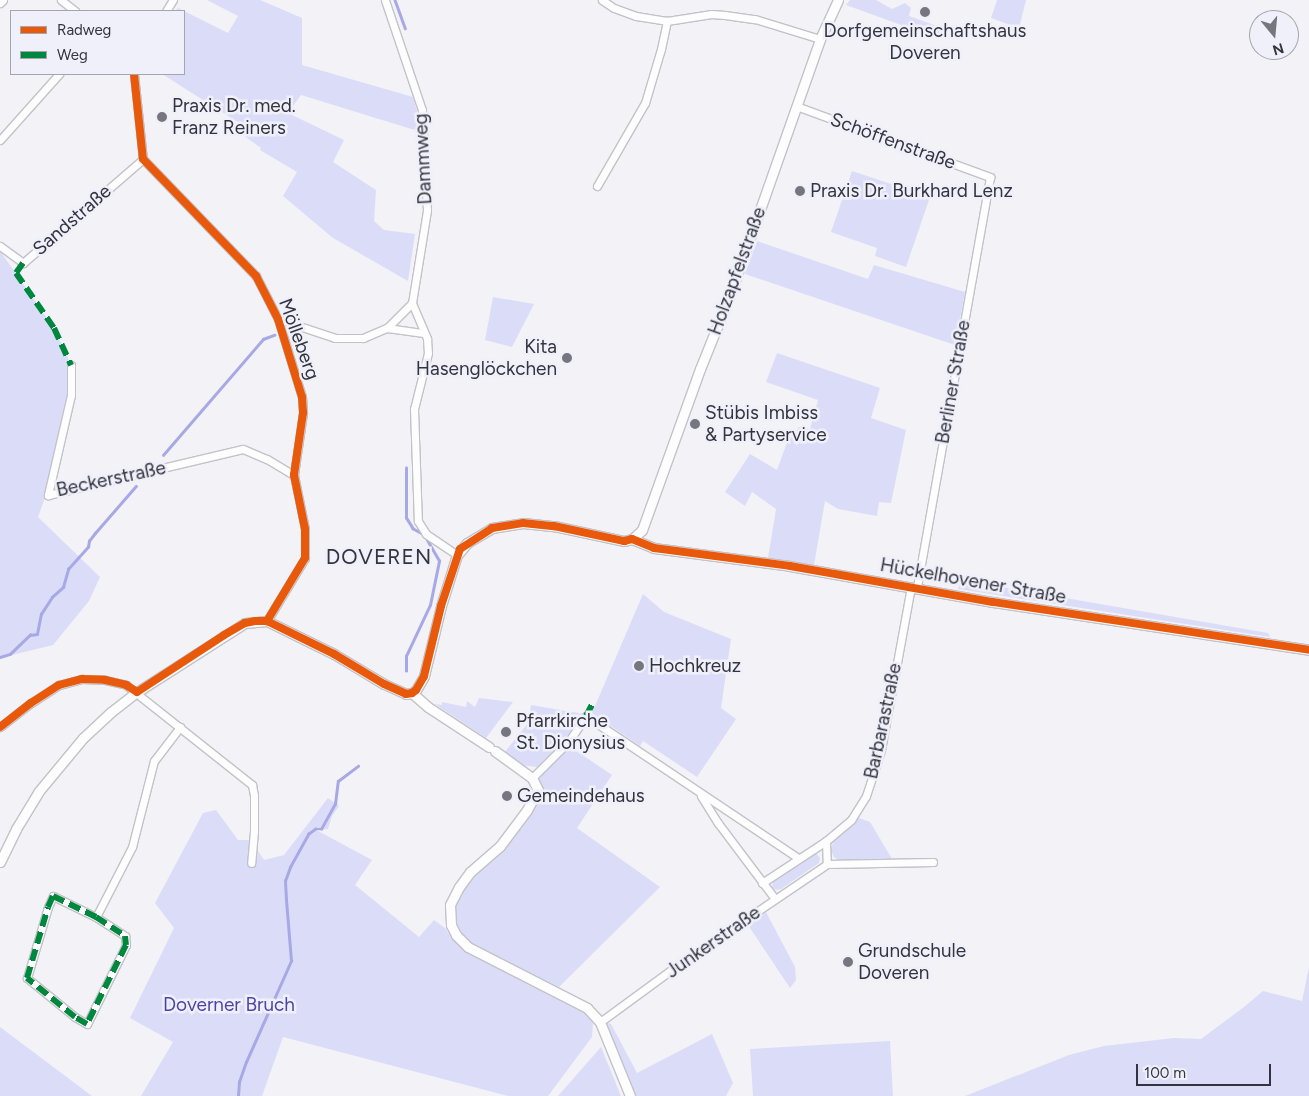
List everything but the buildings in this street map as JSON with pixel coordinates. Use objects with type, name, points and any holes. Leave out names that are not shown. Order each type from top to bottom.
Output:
[{"type":"street","points":[[0,3],[3,0]]},
{"type":"street","points":[[61,0],[74,10]]},
{"type":"street","name":"Dammweg","points":[[385,0],[422,110],[427,210],[412,303]]},
{"type":"street","points":[[602,0],[614,8],[636,16],[667,21],[711,14],[725,15],[756,19],[820,39]]},
{"type":"street","name":"Holzapfelstraße","points":[[632,539],[642,530],[700,369],[731,292],[820,39],[838,0]]},
{"type":"street","points":[[597,186],[645,103],[661,50],[667,21]]},
{"type":"street","points":[[0,140],[58,75]]},
{"type":"street","points":[[134,75],[143,159]]},
{"type":"street","name":"Schöffenstraße","points":[[796,106],[990,177]]},
{"type":"street","name":"Mölleberg","points":[[143,159],[256,276],[278,319],[302,397],[294,475],[305,529],[305,558],[267,621]]},
{"type":"street","name":"Sandstraße","points":[[0,246],[23,263],[143,159]]},
{"type":"street","name":"Berliner Straße","points":[[914,587],[990,177]]},
{"type":"street","points":[[0,862],[16,829],[58,766],[111,712],[137,692],[245,623],[267,621],[334,654],[384,684],[406,694],[416,690],[424,676],[440,606],[457,555],[426,534],[418,521],[414,410],[428,352],[424,333],[412,303]]},
{"type":"street","name":"Mölleberg","points":[[278,319],[335,338],[363,338],[387,328],[412,303]]},
{"type":"street","points":[[387,328],[424,333]]},
{"type":"street","name":"Beckerstraße","points":[[71,365],[71,395],[48,495],[243,449],[267,459],[294,475]]},
{"type":"street","name":"Hückelhovener Straße","points":[[457,555],[467,544],[492,528],[523,523],[554,526],[624,541],[632,539],[654,548],[790,566],[1030,608],[1309,650]]},
{"type":"street","name":"Barbarastraße","points":[[762,883],[826,841],[851,820],[866,796],[881,750],[914,587]]},
{"type":"street","points":[[0,727],[31,703],[59,685],[82,679],[126,685],[252,785],[254,795],[254,831],[251,863]]},
{"type":"street","points":[[412,693],[532,778],[538,790],[528,810],[500,846],[470,872],[459,887],[450,905],[451,924],[456,935],[468,947],[587,1008],[600,1022],[630,1096]]},
{"type":"street","points":[[532,778],[570,741],[586,716],[798,858]]},
{"type":"street","points":[[96,917],[132,847],[154,760],[180,727]]},
{"type":"street","points":[[700,793],[718,823],[775,899]]},
{"type":"street","points":[[826,841],[827,864],[932,862]]},
{"type":"street","name":"Junkerstraße","points":[[600,1022],[827,864]]},
{"type":"street","points":[[53,896],[96,917],[125,936],[126,946],[87,1024],[75,1017],[27,978],[53,896]]},
{"type":"green space","points":[[207,0],[260,0],[302,18],[302,65],[413,97],[417,111],[418,131],[301,95],[288,113],[344,140],[333,162],[376,190],[374,221],[384,230],[415,234],[408,281],[333,238],[283,196],[297,172],[260,150],[261,148],[240,133],[244,126],[164,75],[185,75],[185,12],[228,33],[238,16]]},
{"type":"green space","points":[[850,0],[876,0],[892,9],[905,3],[911,8],[909,16],[934,25],[940,30],[937,38],[846,5]]},
{"type":"green space","points":[[997,0],[1026,0],[1019,28],[991,18]]},
{"type":"green space","points":[[852,171],[930,197],[906,267],[875,256],[877,248],[831,232]]},
{"type":"green space","points":[[757,241],[868,279],[874,265],[965,292],[955,345],[745,274]]},
{"type":"green space","points":[[0,251],[54,328],[71,365],[71,395],[53,476],[38,517],[100,577],[89,601],[53,645],[0,658]]},
{"type":"green space","points":[[493,297],[534,304],[512,347],[485,340]]},
{"type":"green space","points":[[777,353],[880,388],[871,418],[906,430],[891,503],[879,502],[877,516],[838,509],[825,501],[814,565],[768,558],[776,509],[752,492],[745,506],[725,492],[750,454],[777,470],[789,437],[795,438],[798,427],[810,429],[818,400],[766,382]]},
{"type":"green space","points":[[961,580],[1268,633],[1270,637],[958,589]]},
{"type":"green space","points":[[643,594],[664,612],[731,639],[721,708],[736,719],[697,777],[643,741],[640,746],[592,713]]},
{"type":"green space","points":[[479,698],[513,702],[486,738],[435,704],[442,705],[442,702],[466,707],[467,701],[475,707]]},
{"type":"green space","points":[[531,705],[584,714],[562,742],[537,767],[521,765],[504,753],[528,723]]},
{"type":"green space","points":[[569,746],[612,775],[577,828],[660,887],[559,987],[468,943],[453,922],[456,898],[471,878],[501,851],[531,813],[540,791],[538,776]]},
{"type":"green space","name":"Doverner Bruch","points":[[328,798],[339,806],[332,816],[328,829],[318,831],[372,860],[355,885],[419,937],[434,920],[445,928],[451,937],[470,954],[555,994],[590,1017],[593,1023],[592,1037],[548,1096],[508,1096],[283,1037],[262,1096],[141,1096],[173,1042],[130,1018],[174,928],[155,903],[203,813],[216,810],[238,840],[252,840],[254,861],[258,851],[264,860],[284,855]]},
{"type":"green space","points":[[856,817],[870,822],[892,859],[840,861],[834,857],[831,850],[833,842]]},
{"type":"green space","points":[[816,853],[820,858],[819,863],[781,889],[772,888],[773,880]]},
{"type":"green space","points":[[766,912],[795,967],[796,980],[790,988],[748,925]]},
{"type":"green space","points":[[1309,967],[1309,1096],[965,1096],[1069,1055],[1104,1046],[1174,1038],[1201,1039],[1263,991],[1302,1001]]},
{"type":"green space","points":[[605,1022],[611,1024],[637,1073],[712,1034],[733,1083],[726,1096],[635,1096]]},
{"type":"green space","points":[[0,1027],[92,1096],[0,1096]]},
{"type":"green space","points":[[890,1041],[893,1096],[753,1096],[750,1049]]},
{"type":"green space","points":[[601,1047],[621,1096],[558,1096]]},
{"type":"waterway","points":[[395,0],[405,28]]},
{"type":"waterway","points":[[163,455],[263,339],[274,335]]},
{"type":"waterway","points":[[406,468],[406,518],[413,529],[424,535],[439,561],[430,605],[406,656],[406,671]]},
{"type":"waterway","points":[[0,657],[10,654],[30,635],[37,634],[41,614],[52,597],[63,587],[68,569],[88,547],[89,541],[95,533],[136,486]]},
{"type":"waterway","points":[[238,1096],[239,1082],[246,1062],[291,961],[285,881],[290,867],[308,834],[315,829],[321,829],[335,804],[338,781],[358,766]]},
{"type":"marked path","points":[[23,263],[16,273],[54,328],[71,365]]},
{"type":"marked path","points":[[586,716],[593,703]]},
{"type":"marked path","points":[[53,896],[96,917],[125,936],[126,945],[87,1024],[75,1017],[27,978],[53,896]]},
{"type":"cycle path","points":[[134,75],[143,159],[256,276],[278,319],[302,397],[303,413],[294,475],[305,529],[305,558],[267,621]]},
{"type":"cycle path","points":[[0,727],[31,703],[59,685],[82,679],[105,680],[126,685],[137,692],[224,635],[245,623],[255,621],[267,621],[334,654],[384,684],[406,694],[412,693],[416,690],[424,676],[441,606],[460,549],[492,528],[523,523],[554,526],[624,541],[632,539],[654,548],[790,566],[993,602],[1309,650]]},
{"type":"place","name":"Dorfgemeinschaftshaus Doveren","points":[[925,12]]},
{"type":"place","name":"Praxis Dr. med. Franz Reiners","points":[[162,117]]},
{"type":"place","name":"Praxis Dr. Burkhard Lenz","points":[[800,191]]},
{"type":"place","name":"Kita Hasenglöckchen","points":[[567,358]]},
{"type":"place","name":"Stübis Imbiss & Partyservice","points":[[695,424]]},
{"type":"place","name":"Hochkreuz","points":[[639,666]]},
{"type":"place","name":"Pfarrkirche St. Dionysius","points":[[506,732]]},
{"type":"place","name":"Gemeindehaus","points":[[507,796]]},
{"type":"place","name":"Grundschule Doveren","points":[[848,962]]},
{"type":"district","name":"DOVEREN","points":[[379,557]]}]
